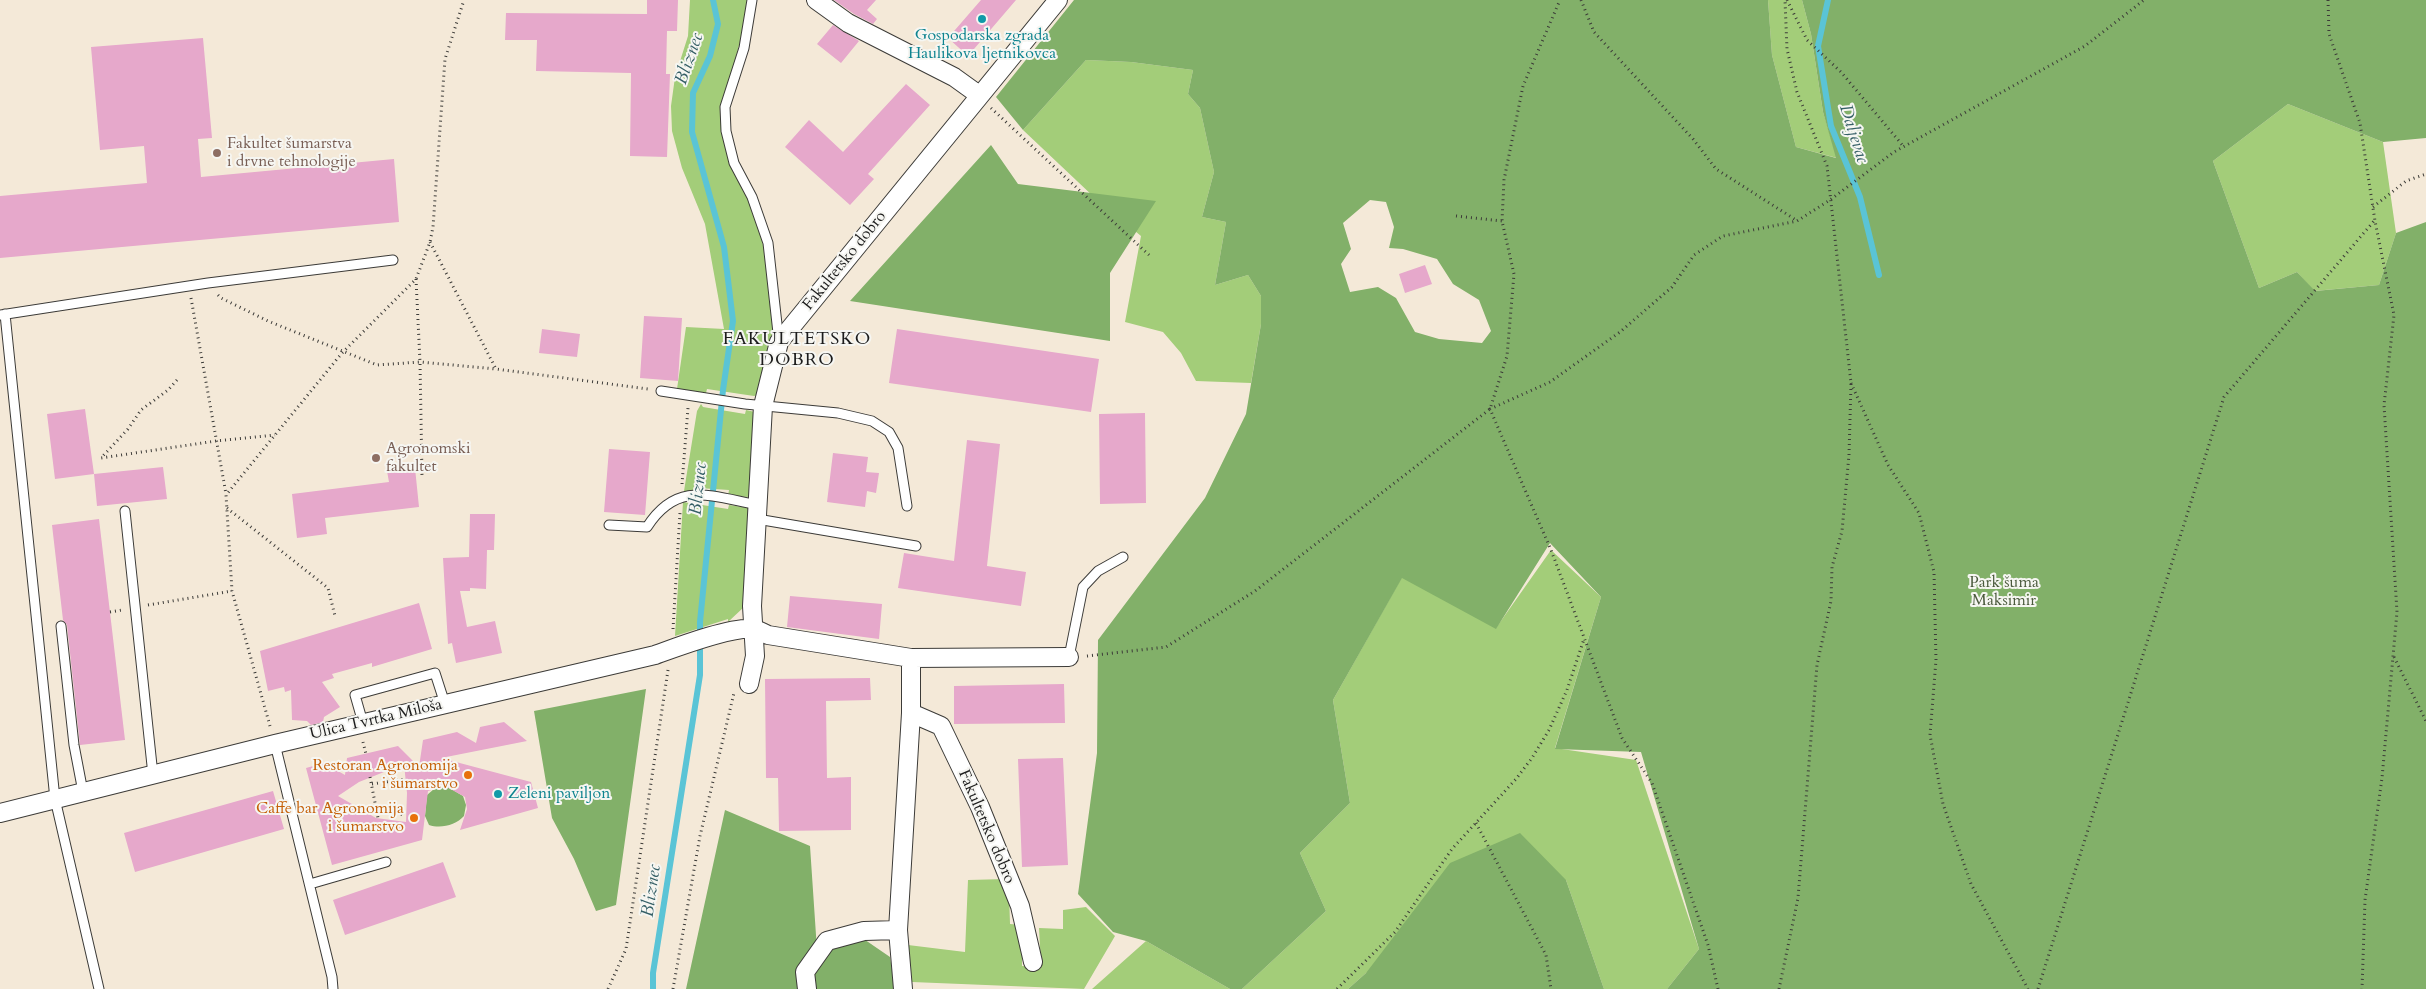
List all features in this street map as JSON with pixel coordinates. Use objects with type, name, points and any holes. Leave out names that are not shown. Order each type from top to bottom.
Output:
[{"type":"street","points":[[816,0],[848,23],[954,77],[979,95]]},
{"type":"street","name":"Fakultetsko dobro","points":[[749,684],[755,656],[753,629],[763,406],[779,342],[1058,0]]},
{"type":"street","points":[[753,629],[768,635],[911,658],[1069,657]]},
{"type":"street","name":"Ulica Tvrtka Miloša","points":[[0,813],[275,744],[362,730],[445,704],[655,655],[678,646],[724,633],[753,629]]},
{"type":"street","points":[[903,989],[898,930],[910,713],[911,658]]},
{"type":"street","name":"Fakultetsko dobro","points":[[910,713],[941,726],[980,807],[1020,906],[1033,962]]},
{"type":"street","points":[[807,989],[805,972],[827,941],[864,931],[898,930]]},
{"type":"lane","points":[[752,0],[744,48],[726,108],[726,131],[734,162],[752,197],[768,243],[779,342]]},
{"type":"lane","points":[[99,989],[55,799],[3,314],[208,283],[393,260]]},
{"type":"lane","points":[[661,391],[745,404],[838,414],[872,421],[889,432],[898,448],[907,506]]},
{"type":"lane","points":[[609,525],[647,527],[657,512],[674,498],[698,495],[727,499],[758,512],[916,546]]},
{"type":"lane","points":[[125,511],[153,774]]},
{"type":"lane","points":[[1069,657],[1083,587],[1098,571],[1123,558]]},
{"type":"lane","points":[[61,626],[74,745],[83,792]]},
{"type":"lane","points":[[362,730],[355,695],[435,673],[445,704]]},
{"type":"lane","points":[[275,744],[310,884],[332,977],[333,989]]},
{"type":"lane","points":[[310,884],[386,862]]},
{"type":"path","points":[[422,476],[416,279],[430,242],[445,59],[464,0]]},
{"type":"path","points":[[1560,0],[1523,86],[1504,180],[1502,221],[1514,274],[1507,356],[1490,409],[1551,550],[1622,738],[1652,783],[1708,945],[1718,989]]},
{"type":"path","points":[[1581,0],[1594,32],[1693,139],[1716,169],[1797,221]]},
{"type":"path","points":[[1786,0],[1795,19],[1812,45],[1822,53],[1904,147]]},
{"type":"path","points":[[1778,989],[1798,898],[1817,665],[1831,601],[1832,567],[1842,532],[1849,455],[1851,383],[1827,166],[1797,92],[1787,50],[1786,0]]},
{"type":"path","points":[[1069,657],[1166,647],[1255,591],[1490,409],[1550,382],[1620,332],[1672,287],[1694,254],[1723,236],[1797,221],[1904,147],[2085,46],[2144,0]]},
{"type":"path","points":[[2328,0],[2329,34],[2360,123],[2375,220],[2394,315],[2384,405],[2397,612],[2382,778],[2365,900],[2362,989]]},
{"type":"path","points":[[979,95],[1003,121],[1149,255]]},
{"type":"path","points":[[2373,207],[2406,181],[2426,174]]},
{"type":"path","points":[[1456,216],[1502,221]]},
{"type":"path","points":[[2038,989],[2224,397],[2375,220]]},
{"type":"path","points":[[430,242],[496,369]]},
{"type":"path","points":[[226,494],[342,353],[416,279]]},
{"type":"path","points":[[208,283],[221,298],[268,321],[342,353],[377,365],[420,362],[496,369],[661,391]]},
{"type":"path","points":[[189,286],[226,494],[232,591],[275,744]]},
{"type":"path","points":[[177,380],[168,390],[141,410],[128,429],[101,458],[216,441],[275,435]]},
{"type":"path","points":[[1851,383],[1888,465],[1919,513],[1934,572],[1936,660],[1930,735],[1943,804],[1971,884],[2028,989]]},
{"type":"path","points":[[608,989],[626,949],[678,646],[681,496],[689,395]]},
{"type":"path","points":[[227,508],[328,588],[335,616]]},
{"type":"path","points":[[110,612],[232,591]]},
{"type":"path","points":[[1337,989],[1395,932],[1422,896],[1436,871],[1516,779],[1550,730],[1567,690],[1584,639]]},
{"type":"path","points":[[2393,656],[2426,721]]},
{"type":"path","points":[[673,989],[700,836],[735,692],[749,684]]},
{"type":"path","points":[[362,730],[366,754]]},
{"type":"path","points":[[370,777],[378,818]]},
{"type":"path","points":[[372,784],[406,779]]},
{"type":"path","points":[[377,812],[398,812],[404,816]]},
{"type":"path","points":[[1476,823],[1546,954],[1551,989]]},
{"type":"green space","points":[[690,0],[747,0],[740,42],[721,115],[755,214],[762,239],[771,290],[772,335],[758,395],[754,396],[707,389],[706,393],[677,389],[686,327],[724,329],[705,224],[682,168],[672,131],[671,106],[675,77],[688,36]]},
{"type":"green space","name":"Park šuma Maksimir","points":[[1074,0],[1768,0],[1772,55],[1796,147],[1836,158],[1823,112],[1811,34],[1802,0],[2426,0],[2426,138],[2383,142],[2288,104],[2213,161],[2259,288],[2297,272],[2315,291],[2379,285],[2396,233],[2426,222],[2426,989],[1667,989],[1699,949],[1641,752],[1555,749],[1601,597],[1550,543],[1496,629],[1402,578],[1333,700],[1350,803],[1300,853],[1326,911],[1242,989],[1230,989],[1146,941],[1113,932],[1078,894],[1097,753],[1098,640],[1205,498],[1246,414],[1261,324],[1261,296],[1248,275],[1215,285],[1226,222],[1202,217],[1214,172],[1200,108],[1188,94],[1193,70],[1131,62],[1086,60],[1023,130],[996,97]],"holes":[[[1370,200],[1386,202],[1394,227],[1389,248],[1403,249],[1437,259],[1453,284],[1479,300],[1491,331],[1482,343],[1439,339],[1415,332],[1396,298],[1378,287],[1350,292],[1341,264],[1351,249],[1343,223]]]},
{"type":"green space","points":[[1768,0],[1802,0],[1811,34],[1823,112],[1837,158],[1796,147],[1772,55]]},
{"type":"green space","points":[[1086,60],[1131,62],[1193,70],[1188,94],[1200,108],[1214,172],[1202,217],[1226,222],[1215,285],[1248,275],[1261,296],[1261,324],[1251,383],[1196,381],[1181,353],[1163,332],[1125,322],[1141,236],[1095,198],[1023,130]]},
{"type":"green space","points":[[2288,104],[2383,142],[2396,233],[2379,285],[2314,291],[2297,272],[2259,288],[2213,161]]},
{"type":"green space","points":[[991,145],[1018,184],[1156,201],[1110,273],[1110,341],[850,301]]},
{"type":"green space","points":[[701,404],[703,407],[745,414],[746,410],[755,412],[749,497],[728,496],[729,490],[699,488],[698,492],[684,491],[697,411]]},
{"type":"green space","points":[[683,502],[728,509],[729,505],[749,508],[744,607],[728,622],[728,619],[675,636]]},
{"type":"green space","points":[[1551,550],[1601,597],[1555,748],[1636,760],[1699,949],[1667,989],[1604,989],[1566,880],[1366,973],[1348,989],[1242,989],[1326,911],[1300,853],[1350,803],[1333,700],[1402,577],[1496,628]]},
{"type":"green space","points":[[646,689],[616,905],[596,911],[574,859],[552,818],[534,711]]},
{"type":"green space","points":[[446,786],[463,796],[466,805],[464,816],[457,822],[448,825],[438,827],[429,825],[425,816],[427,795],[434,789]]},
{"type":"green space","points":[[725,810],[810,846],[817,950],[855,933],[890,957],[895,989],[686,989]]},
{"type":"green space","points":[[1520,833],[1566,880],[1604,989],[1348,989],[1366,973],[1450,863]]},
{"type":"green space","points":[[1006,879],[1009,892],[1010,924],[1022,925],[1022,966],[1041,967],[1039,928],[1063,929],[1063,910],[1086,907],[1115,936],[1084,989],[912,982],[908,945],[965,952],[968,880]]},
{"type":"green space","points":[[1146,941],[1230,989],[1092,989]]},
{"type":"building","points":[[647,0],[678,0],[677,31],[667,31],[666,74],[670,74],[667,157],[630,156],[631,73],[536,71],[537,40],[505,40],[506,13],[647,14]]},
{"type":"building","name":"Gospodarska zgrada Haulikova ljetnikovca","points":[[834,0],[876,0],[867,10],[877,19],[873,24]]},
{"type":"building","name":"Gospodarska zgrada Haulikova ljetnikovca","points":[[981,0],[1016,0],[968,56],[948,38]]},
{"type":"building","points":[[833,25],[859,41],[841,63],[817,44]]},
{"type":"building","points":[[203,38],[212,138],[198,139],[201,177],[394,159],[399,222],[0,258],[0,196],[147,183],[144,146],[100,150],[91,47]]},
{"type":"building","points":[[906,84],[930,105],[868,174],[874,179],[850,205],[785,147],[809,120],[843,152]]},
{"type":"building","points":[[1425,265],[1432,284],[1405,293],[1399,274]]},
{"type":"building","points":[[644,316],[682,318],[678,381],[640,378]]},
{"type":"building","points":[[542,329],[580,334],[577,357],[539,353]]},
{"type":"building","points":[[897,329],[1099,359],[1091,412],[889,383]]},
{"type":"building","points":[[85,409],[94,474],[55,479],[47,414]]},
{"type":"building","points":[[1145,413],[1146,503],[1100,504],[1099,414]]},
{"type":"building","points":[[967,440],[1000,444],[987,566],[1026,572],[1021,606],[898,588],[904,553],[954,561]]},
{"type":"building","points":[[609,449],[650,452],[645,515],[604,512]]},
{"type":"building","points":[[833,453],[868,457],[866,472],[879,473],[876,493],[867,491],[865,507],[827,502]]},
{"type":"building","points":[[163,467],[167,499],[97,506],[94,474]]},
{"type":"building","points":[[415,468],[419,507],[325,518],[327,534],[297,538],[292,494],[389,482],[387,471]]},
{"type":"building","points":[[470,514],[495,514],[494,550],[487,550],[486,589],[470,588],[470,591],[460,591],[467,627],[495,621],[502,653],[456,663],[452,643],[448,644],[443,558],[469,557]]},
{"type":"building","points":[[99,519],[125,740],[80,745],[67,625],[63,620],[52,525]]},
{"type":"building","points":[[790,596],[882,604],[879,639],[787,627]]},
{"type":"building","points":[[419,603],[432,649],[372,667],[372,663],[332,674],[334,678],[322,682],[340,707],[324,717],[323,722],[311,725],[307,721],[292,720],[291,690],[285,692],[284,687],[268,691],[260,651]]},
{"type":"building","points":[[870,678],[871,700],[826,701],[827,778],[851,777],[851,830],[779,831],[778,778],[766,778],[765,679]]},
{"type":"building","points":[[1064,684],[1065,723],[954,724],[954,686]]},
{"type":"building","name":"Zeleni paviljon","points":[[504,722],[527,741],[441,758],[531,782],[538,808],[460,830],[467,809],[465,797],[445,786],[428,791],[422,840],[332,865],[306,768],[324,763],[345,775],[347,758],[398,746],[419,767],[423,740],[457,732],[476,743],[480,727]],"holes":[[[404,764],[407,793],[406,822],[376,818],[338,796],[359,782]]]},
{"type":"building","points":[[1063,758],[1068,865],[1022,867],[1018,759]]},
{"type":"building","points":[[273,791],[284,829],[135,872],[124,833]]},
{"type":"building","points":[[443,862],[456,897],[345,935],[333,900]]},
{"type":"waterway","name":"Bliznec","points":[[653,989],[653,973],[700,675],[700,622],[723,390],[733,321],[724,247],[692,132],[693,93],[710,56],[718,24],[713,0]]},
{"type":"waterway","name":"Daljevac","points":[[1828,0],[1818,46],[1831,126],[1860,197],[1879,275]]},
{"type":"place","name":"Gospodarska zgrada Haulikova ljetnikovca","points":[[982,19]]},
{"type":"place","name":"Fakultet šumarstva i drvne tehnologije","points":[[217,153]]},
{"type":"place","name":"Agronomski fakultet","points":[[376,458]]},
{"type":"place","name":"Restoran Agronomija i šumarstvo","points":[[468,775]]},
{"type":"place","name":"Zeleni paviljon","points":[[498,794]]},
{"type":"place","name":"Caffe bar Agronomija i šumarstvo","points":[[414,818]]},
{"type":"district","name":"FAKULTETSKO DOBRO","points":[[797,350]]}]
